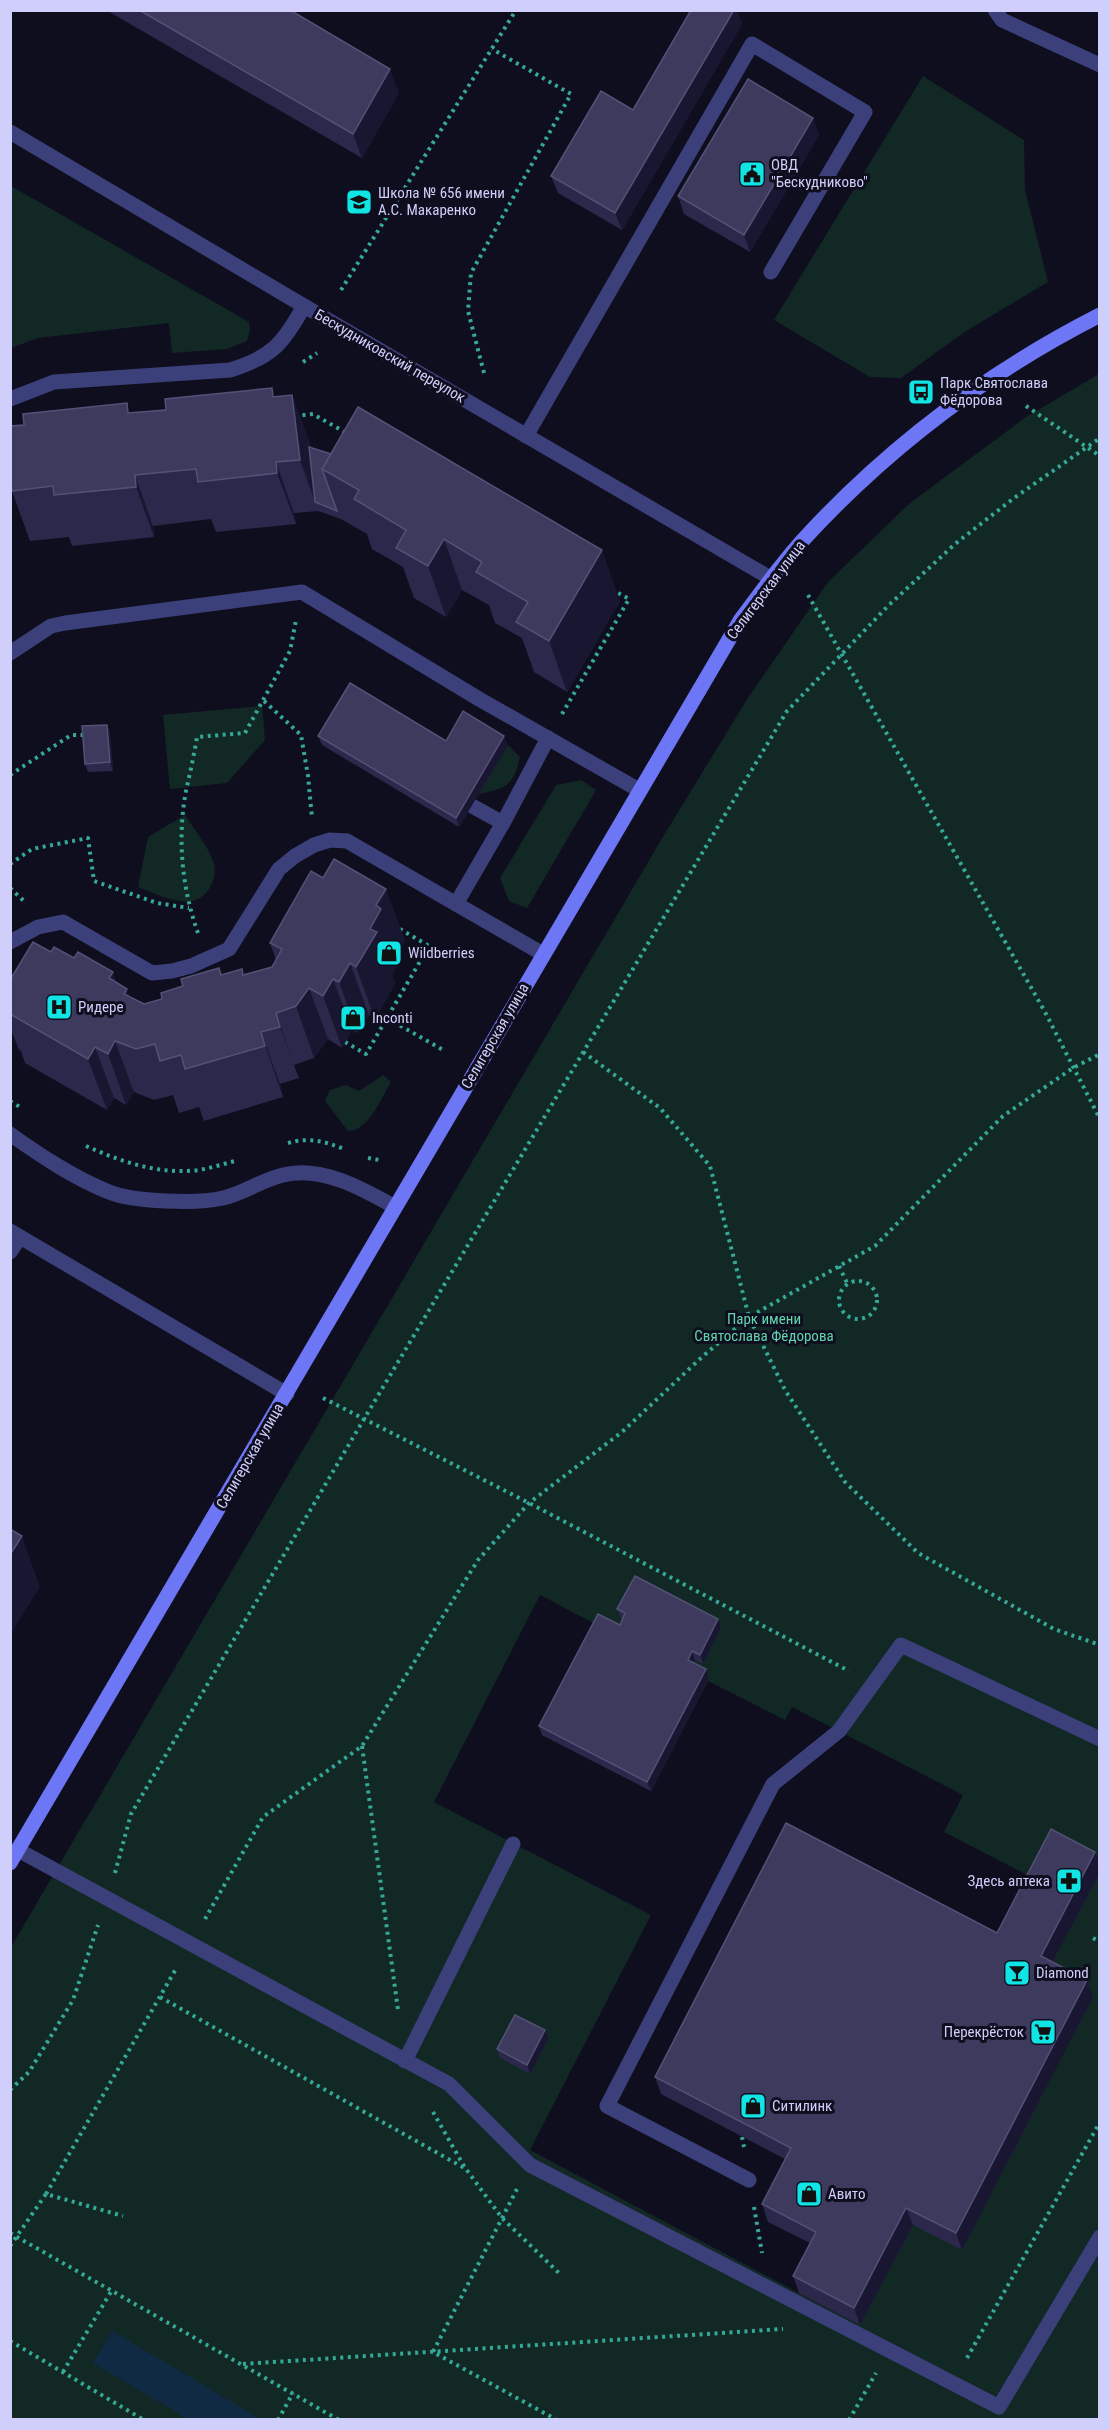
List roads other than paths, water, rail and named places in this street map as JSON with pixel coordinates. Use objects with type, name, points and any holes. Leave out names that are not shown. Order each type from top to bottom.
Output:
[{"type":"street","points":[[995,10],[1002,20],[1100,65]]},
{"type":"street","points":[[526,436],[752,44],[865,112],[771,272]]},
{"type":"street","name":"Бескудниковский переулок","points":[[10,132],[772,579]]},
{"type":"street","points":[[10,399],[54,382],[230,370],[252,363],[271,351],[287,336],[304,306]]},
{"type":"street","name":"Селигерская улица","points":[[14,1856],[741,619],[801,542],[849,492],[940,412],[1006,367],[1100,315]]},
{"type":"street","points":[[10,653],[51,626],[65,623],[302,592],[639,790]]},
{"type":"street","points":[[456,904],[548,738]]},
{"type":"street","points":[[472,806],[502,823]]},
{"type":"street","points":[[10,942],[38,927],[63,922],[152,973],[172,971],[209,960],[229,950],[279,869],[314,845],[330,840],[346,842],[543,954]]},
{"type":"street","points":[[10,1134],[57,1166],[111,1193],[150,1200],[203,1200],[222,1198],[285,1174],[307,1174],[335,1178],[362,1188],[395,1208]]},
{"type":"street","points":[[10,1252],[15,1234],[287,1394]]},
{"type":"street","points":[[749,2180],[607,2106],[773,1784],[839,1731],[901,1645],[1100,1739]]},
{"type":"street","points":[[405,2061],[513,1844]]},
{"type":"street","points":[[14,1856],[108,1899],[449,2084],[530,2165],[999,2407],[1100,2237]]},
{"type":"water","points":[[112,2331],[259,2418],[188,2419],[93,2363]]},
{"type":"place","name":"ОВД \"Бескудниково\"","points":[[752,174]]},
{"type":"place","name":"Школа № 656 имени А.С. Макаренко","points":[[359,202]]},
{"type":"place","name":"Парк Святослава Фёдорова","points":[[921,392]]},
{"type":"place","name":"Wildberries","points":[[389,953]]},
{"type":"place","name":"Ридере","points":[[59,1007]]},
{"type":"place","name":"Inconti","points":[[353,1018]]},
{"type":"place","name":"Здесь аптека","points":[[1069,1881]]},
{"type":"place","name":"Diamond","points":[[1017,1973]]},
{"type":"place","name":"Перекрёсток","points":[[1043,2032]]},
{"type":"place","name":"Ситилинк","points":[[753,2106]]},
{"type":"place","name":"Авито","points":[[809,2194]]},
{"type":"park label","name":"Парк имени Святослава Фёдорова","points":[[764,1328]]}]
